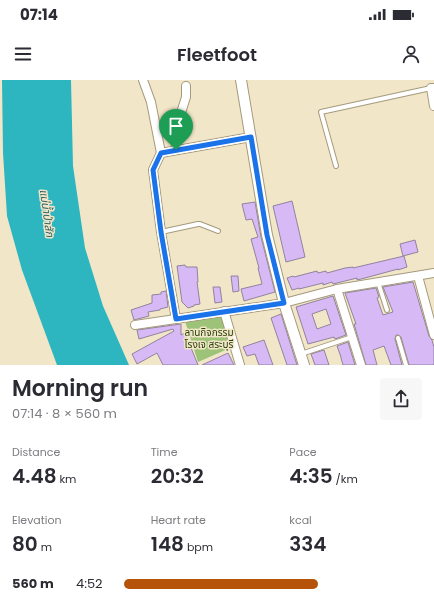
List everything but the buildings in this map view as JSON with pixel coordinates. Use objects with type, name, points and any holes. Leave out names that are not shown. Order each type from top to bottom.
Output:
[{"type":"street","points":[[143,80],[151,102],[161,153],[153,170],[161,232],[176,319]]},
{"type":"street","points":[[241,80],[267,235],[284,303],[304,365]]},
{"type":"street","points":[[176,150],[179,119],[186,97],[186,86]]},
{"type":"street","points":[[433,88],[434,106]]},
{"type":"street","points":[[161,153],[251,137]]},
{"type":"street","points":[[135,325],[284,303],[337,289],[434,273]]},
{"type":"street","points":[[418,276],[434,334]]},
{"type":"street","points":[[337,289],[361,365]]},
{"type":"street","points":[[224,311],[240,365]]},
{"type":"lane","points":[[336,166],[321,112],[433,88]]},
{"type":"lane","points":[[161,232],[198,224],[218,231]]},
{"type":"lane","points":[[378,282],[387,310]]},
{"type":"lane","points":[[300,354],[352,337]]},
{"type":"lane","points":[[398,338],[406,365]]},
{"type":"green space","name":"ลานกิจกรรม โรงเจ สระบุรี","points":[[222,315],[230,348],[198,362],[185,321]]},
{"type":"water","name":"แม่น้ำป่าสัก","points":[[2,80],[71,80],[73,166],[85,248],[103,306],[129,365],[57,365],[22,270],[7,216],[3,153]]},
{"type":"route","points":[[251,137],[267,235],[284,303],[176,319],[161,232],[153,170],[161,153],[176,150],[251,137]]}]
